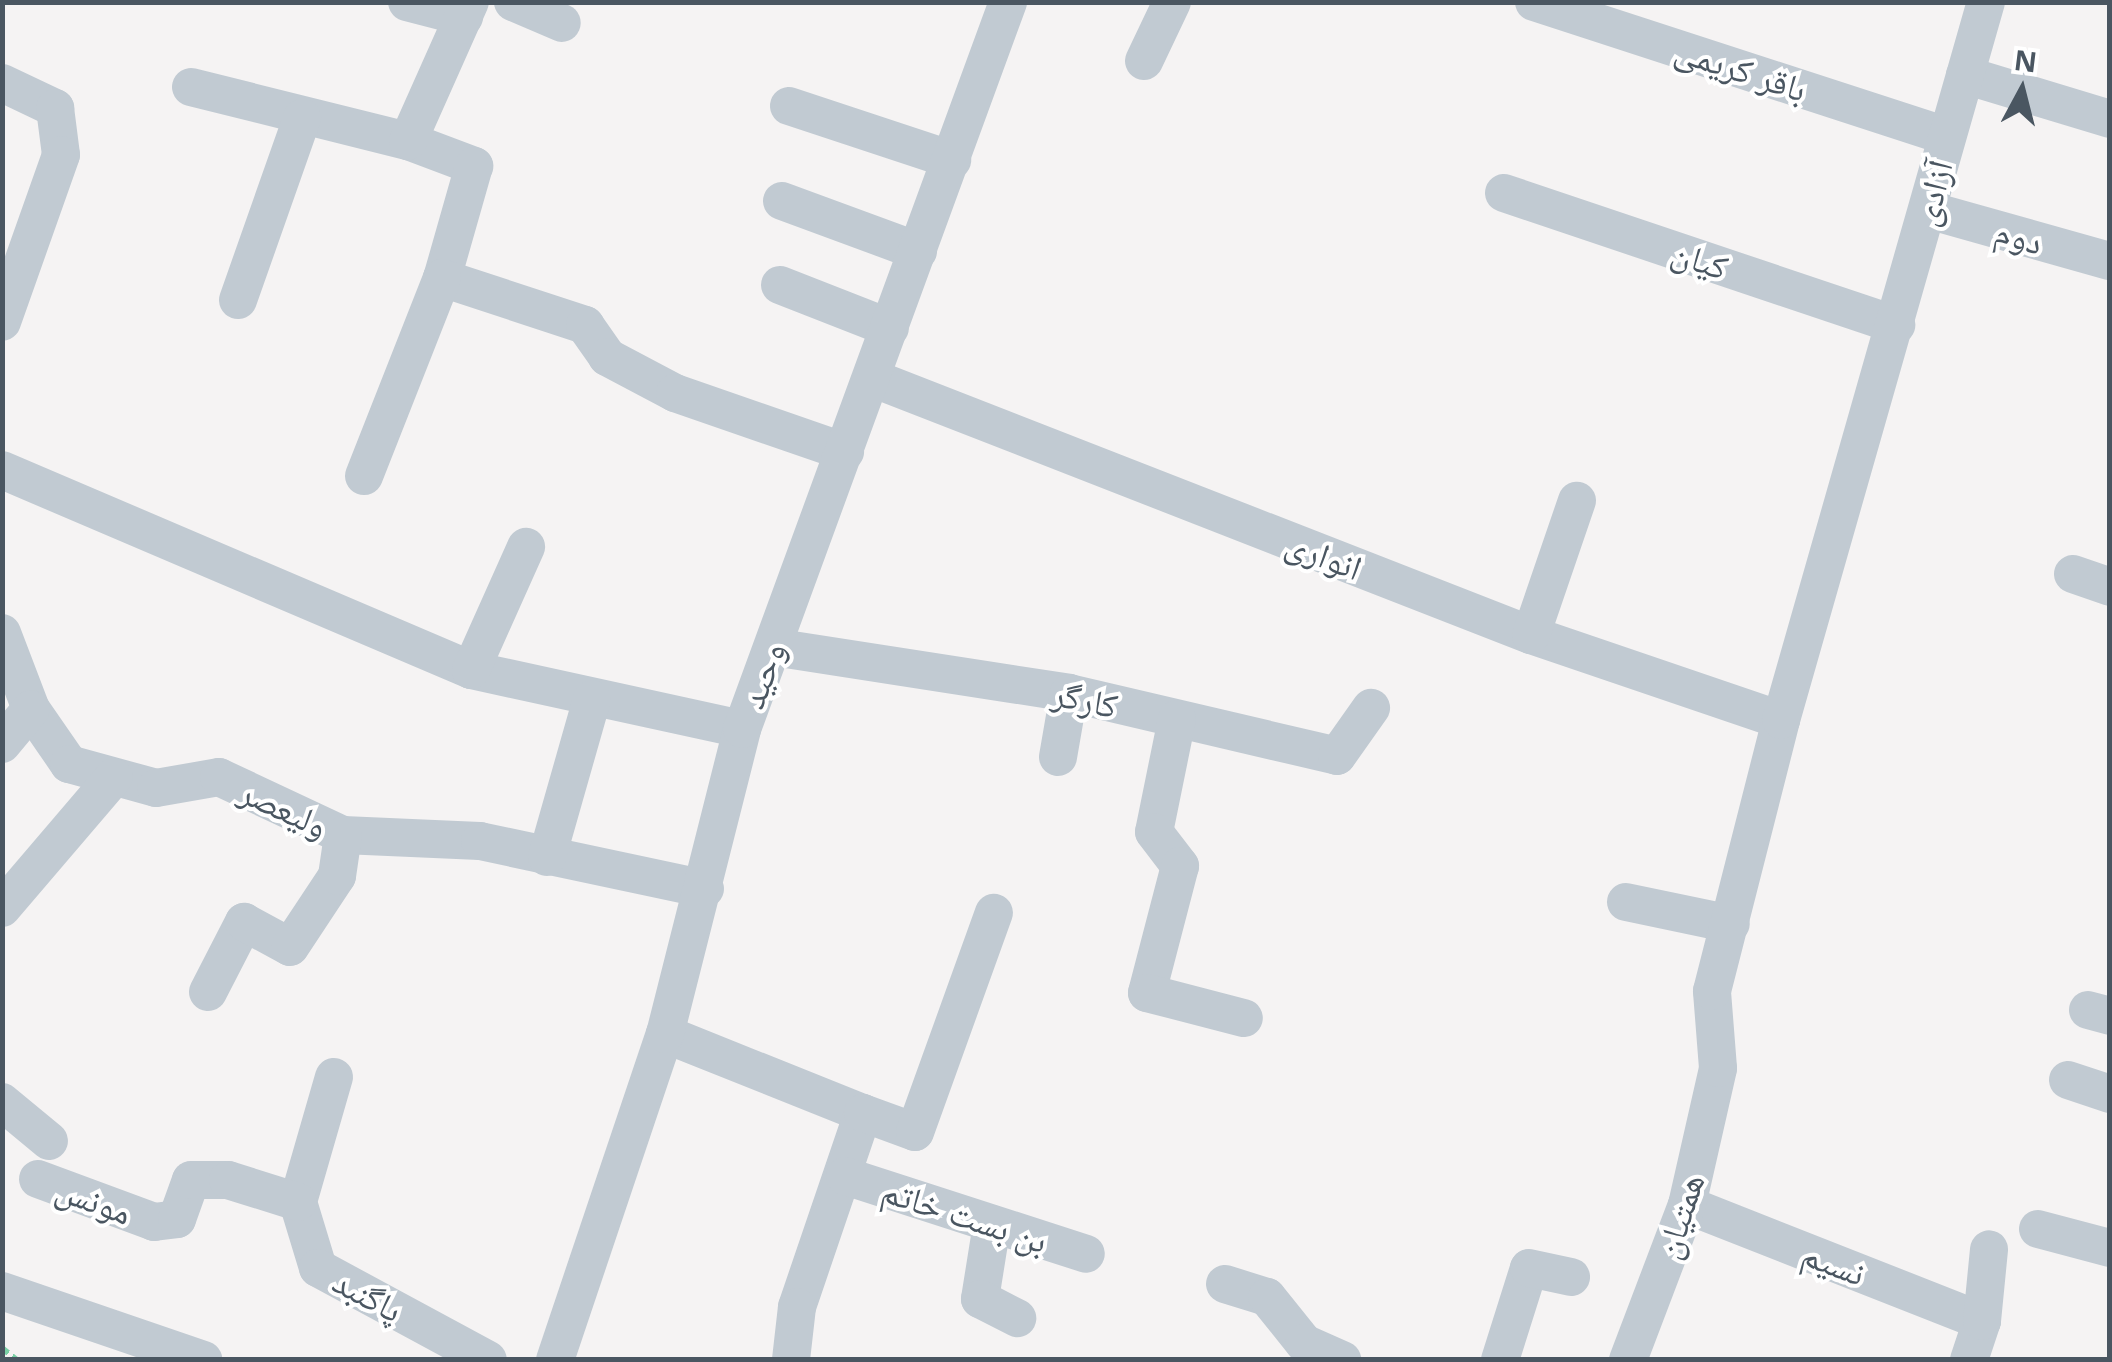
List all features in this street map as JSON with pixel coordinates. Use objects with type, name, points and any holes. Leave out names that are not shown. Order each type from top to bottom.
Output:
[{"type":"street","points":[[407,2],[467,10],[408,141]]},
{"type":"street","points":[[513,2],[562,23]]},
{"type":"street","name":"وحید","points":[[554,1360],[665,1034],[705,889],[742,729],[1008,2]]},
{"type":"street","points":[[1144,61],[1172,2]]},
{"type":"street","name":"باقر کریمی","points":[[1534,2],[1947,136]]},
{"type":"street","name":"آزادی","points":[[1781,720],[1986,2]]},
{"type":"street","points":[[1965,75],[2110,119]]},
{"type":"street","points":[[2,83],[54,108],[61,155],[2,322]]},
{"type":"street","points":[[191,87],[302,118],[408,141],[474,166],[442,278],[364,476]]},
{"type":"street","points":[[790,106],[952,160]]},
{"type":"street","points":[[238,300],[302,118]]},
{"type":"street","name":"کیان","points":[[1504,193],[1896,326]]},
{"type":"street","points":[[782,201],[918,251]]},
{"type":"street","name":"دوم","points":[[1928,210],[2110,261]]},
{"type":"street","points":[[442,278],[585,325],[607,358],[675,392],[845,452]]},
{"type":"street","points":[[780,285],[890,328]]},
{"type":"street","name":"انواری","points":[[872,378],[1530,635],[1781,720]]},
{"type":"street","points":[[2,470],[472,670],[742,729]]},
{"type":"street","points":[[1530,635],[1577,501]]},
{"type":"street","points":[[472,670],[526,547]]},
{"type":"street","points":[[2072,574],[2110,587]]},
{"type":"street","name":"ولیعصر","points":[[2,633],[32,709],[69,764],[156,788],[219,778],[343,836],[480,842],[705,889]]},
{"type":"street","name":"کارگر","points":[[773,647],[1069,693],[1337,756],[1371,708]]},
{"type":"street","points":[[1058,757],[1069,693]]},
{"type":"street","points":[[548,857],[592,699]]},
{"type":"street","points":[[2,744],[32,709]]},
{"type":"street","points":[[1178,720],[1154,832],[1180,866],[1147,993],[1244,1018]]},
{"type":"street","name":"همتیان","points":[[1628,1360],[1686,1205],[1718,1068],[1712,992],[1781,720]]},
{"type":"street","points":[[2,908],[114,777]]},
{"type":"street","points":[[208,992],[244,922],[290,946],[338,876],[343,836]]},
{"type":"street","points":[[1626,902],[1731,924]]},
{"type":"street","points":[[665,1034],[915,1132],[994,914]]},
{"type":"street","points":[[298,1202],[334,1077]]},
{"type":"street","points":[[2068,1080],[2110,1094]]},
{"type":"street","name":"مونس","points":[[2,1102],[49,1141]]},
{"type":"street","points":[[791,1360],[796,1307],[863,1113]]},
{"type":"street","name":"بن بست خاتم","points":[[844,1176],[1086,1254]]},
{"type":"street","name":"مونس","points":[[38,1180],[154,1222],[176,1219],[190,1180],[228,1180],[298,1202]]},
{"type":"street","name":"پاگنبد","points":[[298,1202],[318,1268],[488,1360]]},
{"type":"street","name":"نسیم","points":[[1686,1205],[1982,1321]]},
{"type":"street","points":[[992,1224],[980,1299],[1017,1318]]},
{"type":"street","points":[[2038,1229],[2110,1248]]},
{"type":"street","points":[[1969,1360],[1982,1321],[1989,1249]]},
{"type":"street","points":[[1500,1360],[1529,1268],[1571,1277]]},
{"type":"street","points":[[1225,1284],[1267,1297],[1304,1342],[1342,1360]]},
{"type":"street","points":[[2,1291],[203,1360]]},
{"type":"path","points":[[2,1348],[17,1360]]}]
